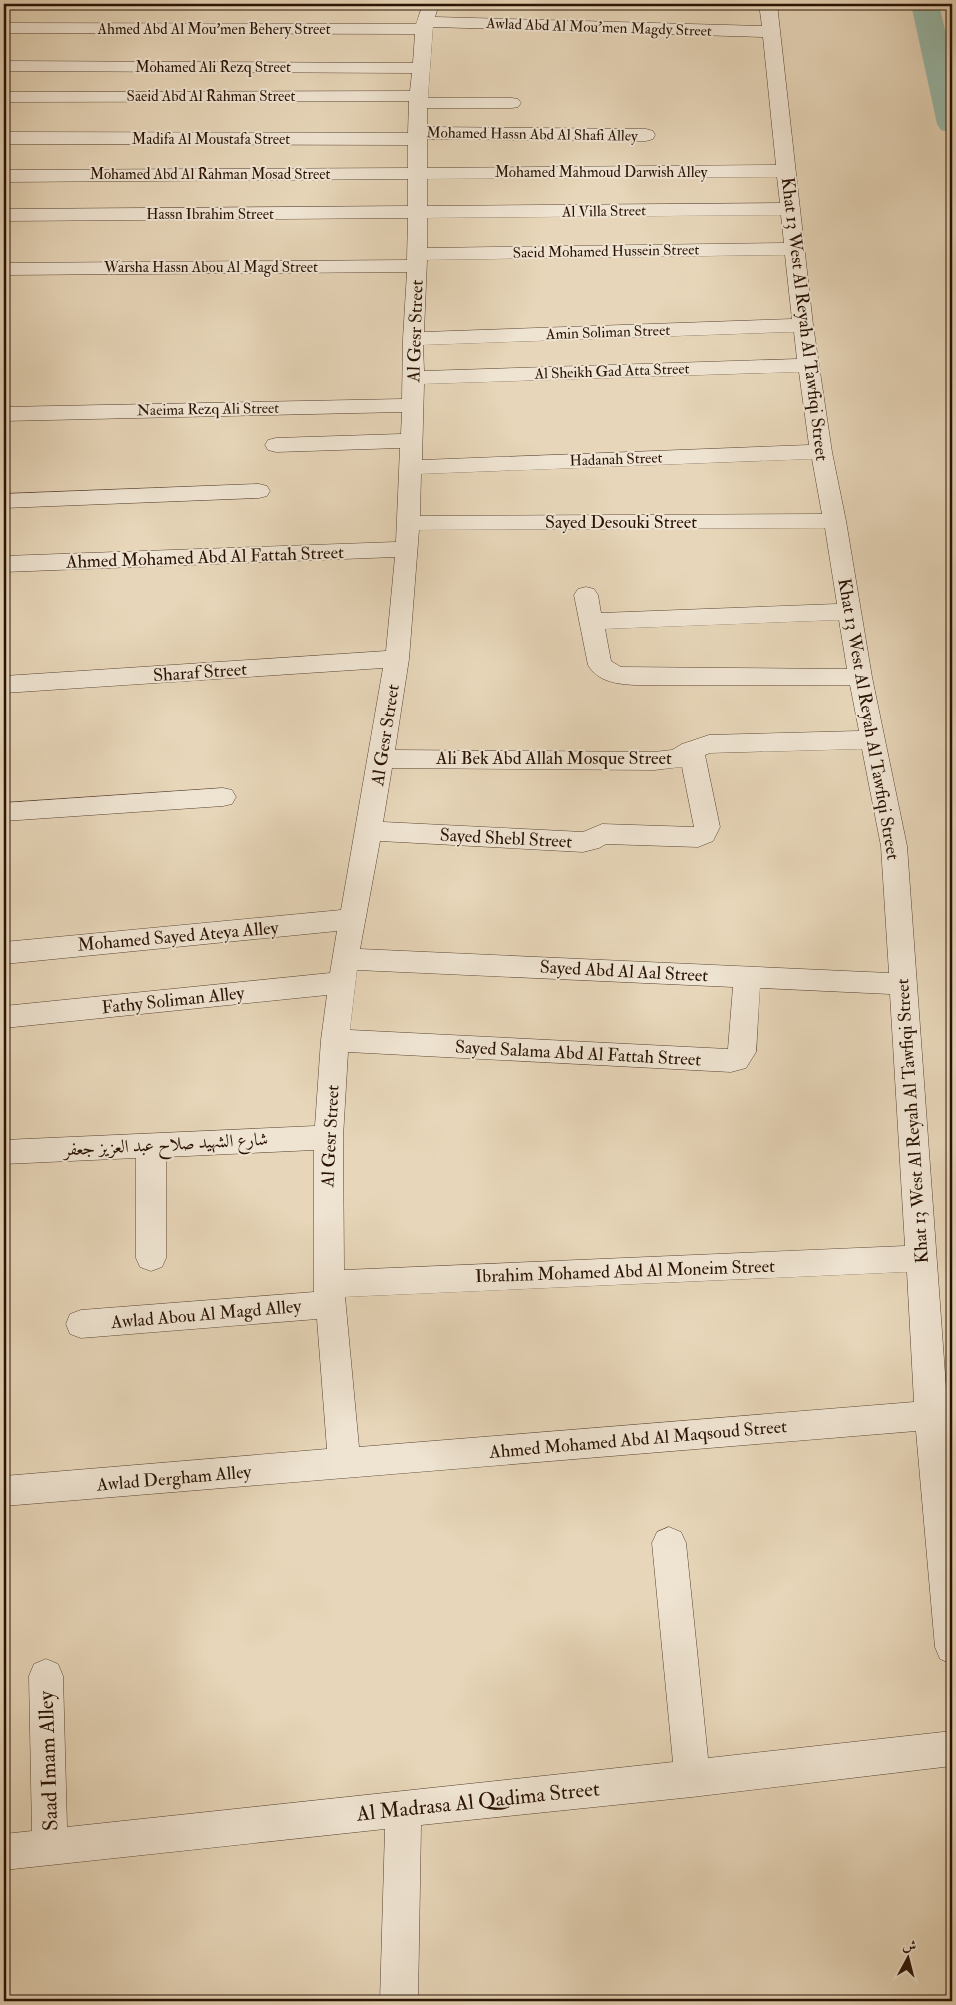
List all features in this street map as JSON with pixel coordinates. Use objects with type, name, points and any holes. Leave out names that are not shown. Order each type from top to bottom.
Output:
[{"type":"street","name":"Khat 13 West Al Reyah Al Tawfiqi Street","points":[[768,4],[803,324],[821,452],[835,521],[860,676],[894,846],[931,1414],[952,1647]]},
{"type":"street","name":"Awlad Abd Al Mou'men Magdy Street","points":[[427,18],[772,32]]},
{"type":"street","name":"Ahmed Abd Al Mou'men Behery Street","points":[[4,28],[427,18]]},
{"type":"street","name":"Al Gesr Street","points":[[344,1464],[329,1294],[329,1137],[335,1040],[344,971],[397,660],[407,549],[417,260],[418,99],[427,18]]},
{"type":"street","name":"Mohamed Ali Rezq Street","points":[[4,66],[422,68]]},
{"type":"street","name":"Saeid Abd Al Rahman Street","points":[[4,97],[418,99],[512,103]]},
{"type":"street","name":"Mohamed Hassn Abd Al Shafi Alley","points":[[418,136],[646,135]]},
{"type":"street","name":"Madifa Al Moustafa Street","points":[[4,138],[418,136]]},
{"type":"street","name":"Mohamed Mahmoud Darwish Alley","points":[[417,173],[786,171]]},
{"type":"street","name":"Mohamed Abd Al Rahman Mosad Street","points":[[4,176],[417,173]]},
{"type":"street","name":"Al Villa Street","points":[[417,212],[791,209]]},
{"type":"street","name":"Hassn Ibrahim Street","points":[[4,215],[417,212]]},
{"type":"street","name":"Saeid Mohamed Hussein Street","points":[[417,260],[795,249]]},
{"type":"street","name":"Warsha Hassn Abou Al Magd Street","points":[[4,269],[417,260]]},
{"type":"street","name":"Amin Soliman Street","points":[[413,339],[803,324]]},
{"type":"street","name":"Al Sheikh Gad Atta Street","points":[[414,378],[810,365]]},
{"type":"street","name":"Naeima Rezq Ali Street","points":[[4,414],[413,405]]},
{"type":"street","points":[[276,445],[411,441]]},
{"type":"street","name":"Hadanah Street","points":[[410,466],[821,452]]},
{"type":"street","points":[[4,501],[258,491]]},
{"type":"street","name":"Sayed Desouki Street","points":[[408,523],[835,521]]},
{"type":"street","name":"Ahmed Mohamed Abd Al Fattah Street","points":[[4,564],[407,549]]},
{"type":"street","points":[[586,595],[600,665],[615,675],[626,677],[860,676]]},
{"type":"street","points":[[591,621],[849,612]]},
{"type":"street","name":"Sharaf Street","points":[[4,684],[397,660]]},
{"type":"street","name":"Ali Bek Abd Allah Mosque Street","points":[[381,759],[654,761],[678,759],[691,750],[709,744],[874,740]]},
{"type":"street","name":"Sayed Shebl Street","points":[[369,831],[583,842],[590,841],[602,834],[698,837],[707,830],[707,824],[691,750]]},
{"type":"street","points":[[4,812],[223,797]]},
{"type":"street","name":"Mohamed Sayed Ateya Alley","points":[[4,953],[352,919]]},
{"type":"street","name":"Sayed Abd Al Aal Street","points":[[344,971],[747,977],[903,984]]},
{"type":"street","name":"Fathy Soliman Alley","points":[[4,1017],[344,971]]},
{"type":"street","name":"Sayed Salama Abd Al Fattah Street","points":[[335,1040],[731,1061],[736,1060],[742,1052],[747,977]]},
{"type":"street","name":"شارع الشهيد صلاح عبد العزيز جعفر","points":[[4,1152],[329,1137]]},
{"type":"street","points":[[151,1144],[151,1258]]},
{"type":"street","name":"Ibrahim Mohamed Abd Al Moneim Street","points":[[329,1294],[921,1258]]},
{"type":"street","name":"Awlad Abou Al Magd Alley","points":[[81,1324],[329,1294]]},
{"type":"street","name":"Ahmed Mohamed Abd Al Maqsoud Street","points":[[344,1464],[931,1414]]},
{"type":"street","name":"Awlad Dergham Alley","points":[[4,1492],[344,1464]]},
{"type":"street","points":[[669,1543],[692,1779]]},
{"type":"street","name":"Saad Imam Alley","points":[[46,1676],[50,1847]]},
{"type":"street","name":"Al Madrasa Al Qadima Street","points":[[4,1852],[403,1808],[692,1779],[952,1748]]},
{"type":"street","points":[[399,2001],[403,1808]]},
{"type":"waterway","points":[[925,4],[952,124]]}]
